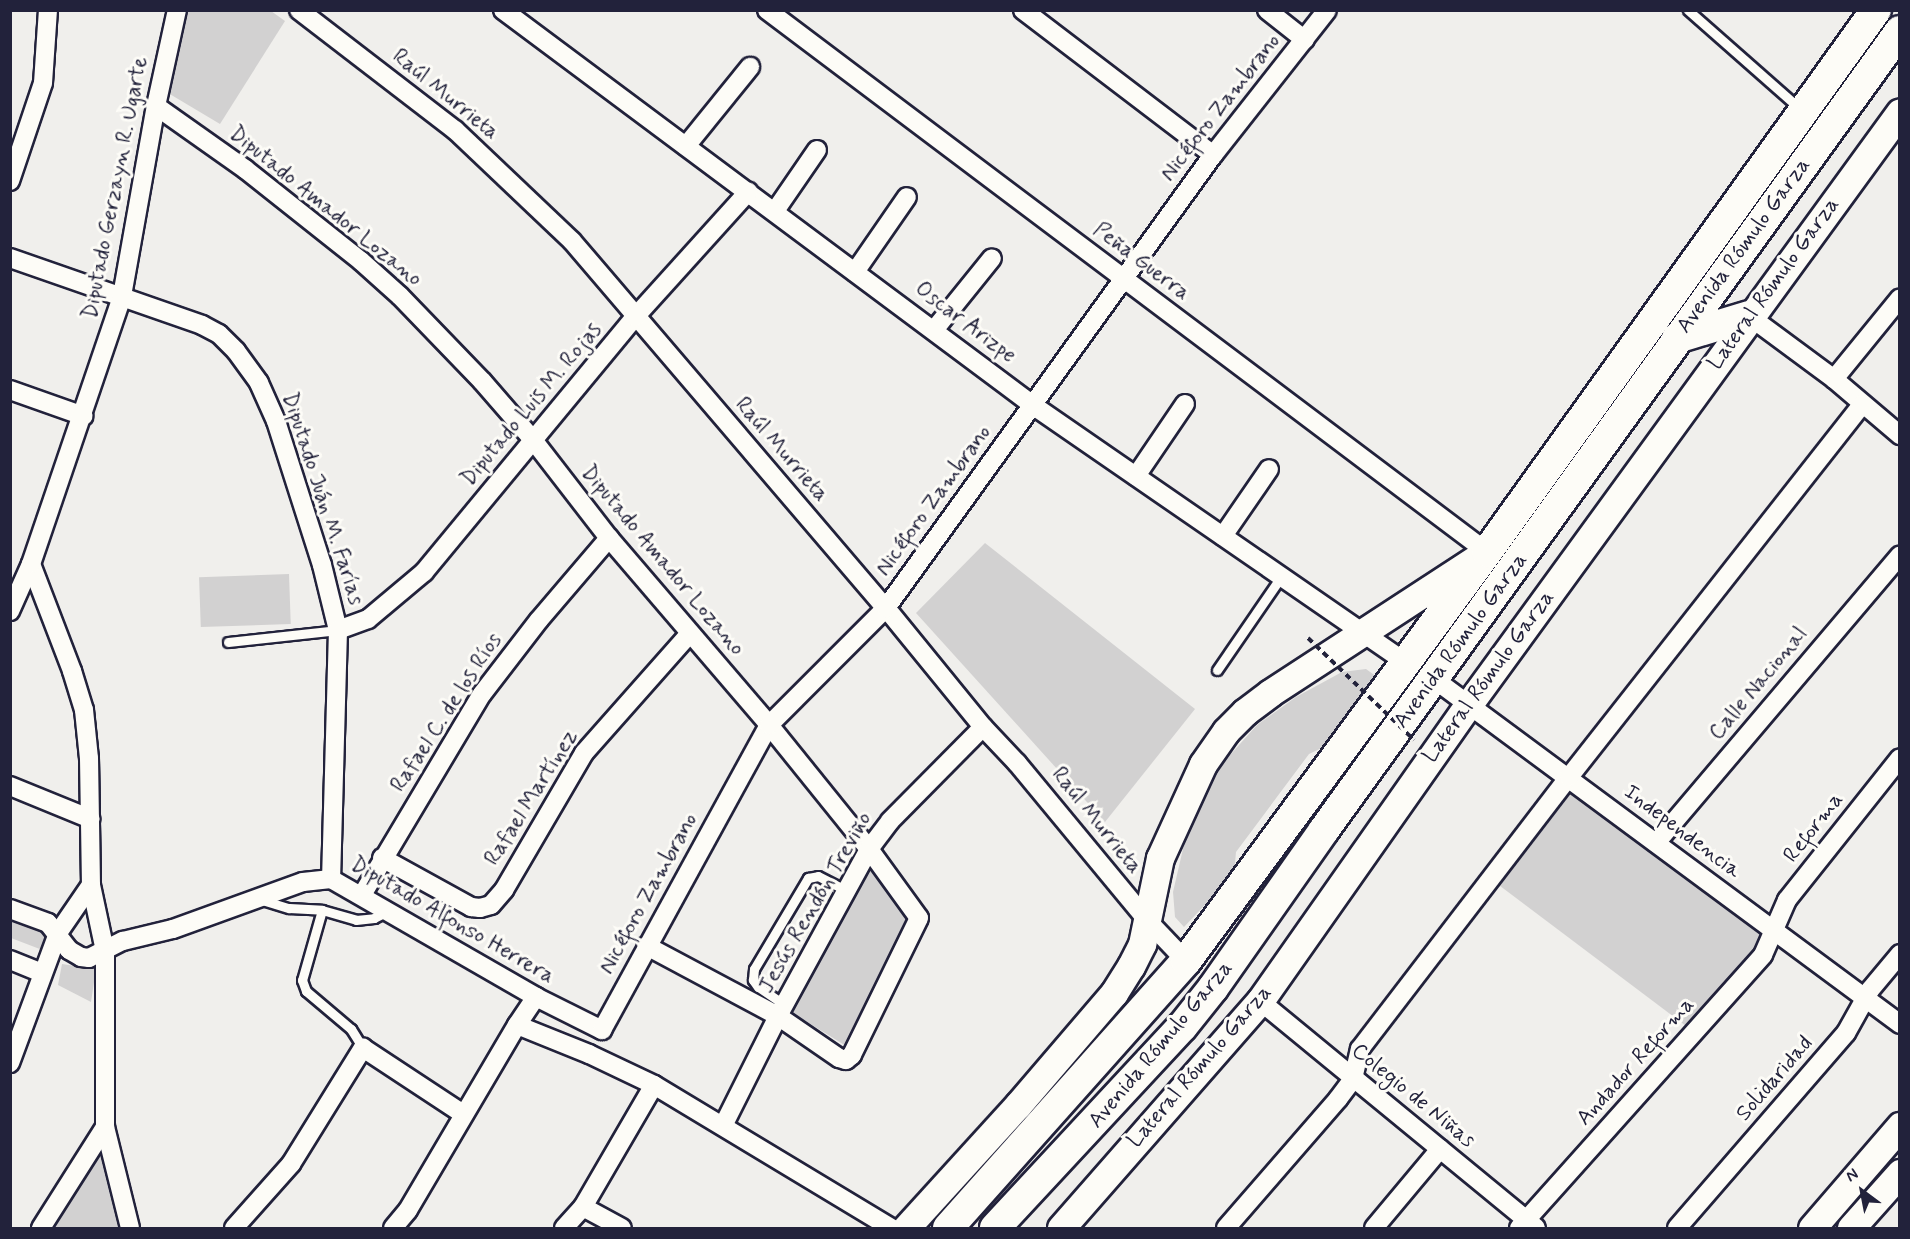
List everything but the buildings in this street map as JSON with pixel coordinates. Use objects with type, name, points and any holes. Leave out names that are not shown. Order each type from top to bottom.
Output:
[{"type":"main road","name":"Avenida Rómulo Garza","points":[[948,1228],[1186,961],[1487,552],[1876,10]]},
{"type":"main road","name":"Avenida Rómulo Garza","points":[[996,1228],[1046,1176],[1213,988],[1899,31]]},
{"type":"main road","points":[[1677,338],[1749,316]]},
{"type":"street","points":[[10,181],[14,158],[43,84],[48,10]]},
{"type":"street","name":"Diputado Gerzayn R. Ugarte","points":[[10,611],[31,564],[84,416],[122,296],[156,106],[177,10]]},
{"type":"street","name":"Raúl Murrieta","points":[[299,10],[455,130],[572,241],[886,608],[982,727],[1017,763],[1146,919],[1186,961]]},
{"type":"street","name":"Oscar Arizpe","points":[[503,10],[1034,406],[1406,663]]},
{"type":"street","name":"Peña Guerra","points":[[766,10],[1487,552]]},
{"type":"street","points":[[1023,10],[1213,156]]},
{"type":"street","points":[[1267,10],[1305,39]]},
{"type":"street","name":"Nicéforo Zambrano","points":[[602,1030],[769,724],[886,608],[1213,156],[1327,10]]},
{"type":"street","points":[[686,146],[750,67]]},
{"type":"street","name":"Diputado Amador Lozano","points":[[156,106],[245,169],[361,261],[400,296],[482,381],[534,441],[609,538],[769,724],[869,849],[919,918],[852,1055],[846,1060],[839,1058],[781,1011]]},
{"type":"street","name":"Lateral Rómulo Garza","points":[[1061,1228],[1260,1001],[1469,704],[1899,112]]},
{"type":"street","points":[[775,211],[817,150]]},
{"type":"street","name":"Diputado Luis M. Rojas","points":[[338,630],[369,620],[424,572],[635,317],[748,192]]},
{"type":"street","points":[[855,272],[907,197]]},
{"type":"street","name":"Diputado Juán M. Farías","points":[[10,258],[175,314],[219,334],[236,351],[258,382],[276,421],[321,565],[338,630],[331,879]]},
{"type":"street","points":[[934,330],[992,258]]},
{"type":"street","points":[[1834,379],[1899,298]]},
{"type":"street","points":[[1749,316],[1834,379],[1899,435]]},
{"type":"street","points":[[10,390],[84,416]]},
{"type":"street","points":[[1136,476],[1185,404]]},
{"type":"street","points":[[1226,1228],[1353,1079],[1360,1049],[1569,777],[1862,404]]},
{"type":"street","points":[[1223,536],[1269,469]]},
{"type":"street","name":"Rafael C. de los Ríos","points":[[362,895],[482,694],[539,620],[609,538]]},
{"type":"street","name":"Avenida Rómulo Garza","points":[[906,1228],[1114,993],[1142,944],[1160,858],[1203,764],[1226,731],[1269,693],[1487,552]]},
{"type":"street","name":"Calle Nacional","points":[[1656,843],[1899,555]]},
{"type":"street","points":[[31,564],[72,671],[84,710],[89,758],[91,885],[105,951],[105,1127],[130,1228]]},
{"type":"street","name":"Rafael Martínez","points":[[382,858],[471,907],[488,907],[504,890],[584,753],[690,633]]},
{"type":"street","name":"Independencia","points":[[1434,678],[1899,1024]]},
{"type":"street","name":"Jesús Rendón Treviño","points":[[723,1126],[781,1011],[869,849],[890,821],[982,727]]},
{"type":"street","name":"Reforma","points":[[1773,931],[1787,900],[1899,758]]},
{"type":"street","points":[[10,786],[91,819]]},
{"type":"street","name":"Diputado Alfonso Herrera","points":[[58,933],[69,950],[81,957],[89,958],[123,941],[172,929],[303,882],[331,879],[536,998],[602,1030]]},
{"type":"street","points":[[10,1063],[58,933],[91,885]]},
{"type":"street","points":[[10,909],[41,919],[58,933]]},
{"type":"street","name":"Andador Reforma","points":[[1527,1226],[1763,955],[1773,931]]},
{"type":"street","points":[[647,946],[781,1011]]},
{"type":"street","name":"Solidaridad","points":[[1677,1228],[1846,1034],[1859,1014],[1865,998],[1899,954]]},
{"type":"street","points":[[10,960],[44,973]]},
{"type":"street","points":[[393,1228],[408,1210],[463,1114],[536,998]]},
{"type":"street","name":"Colegio de Niñas","points":[[1260,1001],[1440,1149],[1527,1226]]},
{"type":"street","points":[[517,1025],[589,1054],[654,1085],[891,1228]]},
{"type":"street","points":[[234,1228],[291,1164],[363,1048],[463,1114]]},
{"type":"street","points":[[564,1228],[583,1207],[654,1085]]},
{"type":"street","points":[[1812,1228],[1899,1126]]},
{"type":"street","points":[[42,1228],[105,1127]]},
{"type":"street","points":[[1374,1228],[1440,1149]]},
{"type":"street","points":[[1851,1228],[1899,1173]]},
{"type":"street","points":[[583,1207],[622,1228]]},
{"type":"lane","points":[[1688,10],[1804,112]]},
{"type":"lane","points":[[1218,670],[1281,577]]},
{"type":"lane","points":[[228,642],[338,630]]},
{"type":"lane","points":[[781,1011],[753,980],[754,969],[808,878],[818,876],[847,891]]},
{"type":"lane","points":[[260,899],[289,908],[322,910],[366,921],[388,911]]},
{"type":"lane","points":[[322,910],[302,980],[306,991],[351,1029],[363,1048]]},
{"type":"path","points":[[1308,638],[1414,740]]},
{"type":"shaded area","points":[[178,11],[271,11],[285,21],[220,124],[168,93]]},
{"type":"shaded area","points":[[985,543],[1195,709],[1105,822],[916,613]]},
{"type":"shaded area","points":[[289,574],[291,624],[201,627],[199,577]]},
{"type":"shaded area","points":[[1366,669],[1377,677],[1330,744],[1309,754],[1236,852],[1234,874],[1184,927],[1175,917],[1173,892],[1189,823],[1222,764],[1257,725],[1296,697],[1342,672]]},
{"type":"shaded area","points":[[1558,778],[1768,936],[1695,1033],[1485,875]]},
{"type":"shaded area","points":[[867,861],[916,914],[846,1046],[788,1010]]},
{"type":"shaded area","points":[[10,918],[50,934],[45,951],[11,938]]},
{"type":"shaded area","points":[[62,964],[96,969],[91,1002],[58,985]]},
{"type":"shaded area","points":[[100,1147],[120,1228],[48,1228]]}]
